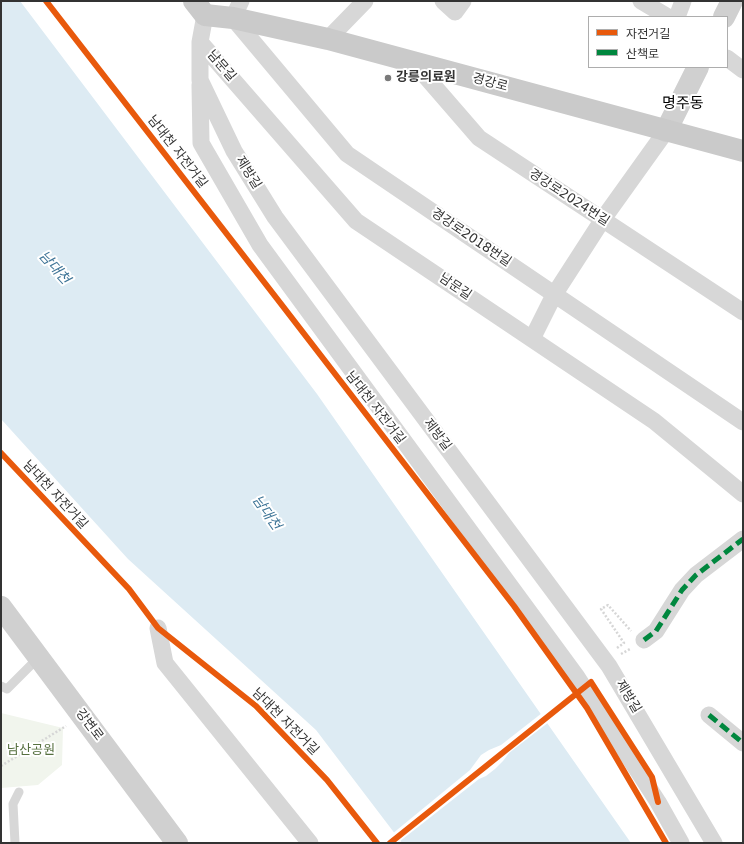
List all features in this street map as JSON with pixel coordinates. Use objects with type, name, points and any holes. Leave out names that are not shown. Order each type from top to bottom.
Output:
[{"type":"main road","name":"경강로","points":[[200,8],[237,10],[328,39],[414,63],[743,151]]},
{"type":"street","points":[[328,39],[365,1]]},
{"type":"street","points":[[443,1],[456,12],[463,1]]},
{"type":"street","points":[[641,1],[666,16]]},
{"type":"street","points":[[677,16],[683,1]]},
{"type":"street","points":[[724,16],[732,1]]},
{"type":"street","name":"제방길","points":[[200,8],[200,80],[234,151],[275,217],[609,666],[714,843]]},
{"type":"street","name":"경강로2018번길","points":[[237,10],[347,154],[743,422]]},
{"type":"street","name":"남문길","points":[[200,42],[356,221],[654,422],[743,494]]},
{"type":"street","points":[[728,59],[743,70]]},
{"type":"street","name":"경강로2024번길","points":[[414,63],[479,138],[743,312]]},
{"type":"street","points":[[532,339],[554,295],[603,220],[666,131],[698,68]]},
{"type":"street","points":[[200,80],[201,143],[260,245],[577,677],[658,802],[681,843]]},
{"type":"street","points":[[644,640],[656,632],[682,590],[696,575],[743,539]]},
{"type":"street","name":"강변로","points":[[1,607],[177,843]]},
{"type":"street","points":[[158,628],[165,663],[310,843]]},
{"type":"street","points":[[709,715],[743,743]]},
{"type":"lane","points":[[1,686],[7,689],[38,658]]},
{"type":"lane","points":[[15,843],[14,804],[19,792]]},
{"type":"path","points":[[618,648],[624,643],[601,609],[608,605],[637,637],[644,640]]},
{"type":"path","points":[[1,766],[82,716]]},
{"type":"green space","name":"남산공원","points":[[1,713],[63,728],[62,765],[38,785],[1,788]]},
{"type":"water","name":"남대천","points":[[1,1],[20,1],[317,394],[631,843],[402,843],[316,730],[128,559],[1,419]]},
{"type":"pier","points":[[542,713],[549,722],[509,753],[495,769],[479,779],[399,842],[392,834],[470,770],[481,755],[501,745]]},
{"type":"marked path","points":[[644,640],[656,631],[682,590],[696,575],[743,539]]},
{"type":"marked path","points":[[709,715],[743,743]]},
{"type":"cycle path","name":"남대천 자전거길","points":[[46,1],[514,606],[587,708],[666,843]]},
{"type":"cycle path","name":"남대천 자전거길","points":[[1,453],[129,589],[158,628],[256,706],[327,780],[377,843]]},
{"type":"cycle path","points":[[390,843],[591,682],[652,777],[658,802]]},
{"type":"place","name":"강릉의료원","points":[[388,78]]},
{"type":"district","name":"명주동","points":[[683,104]]}]
